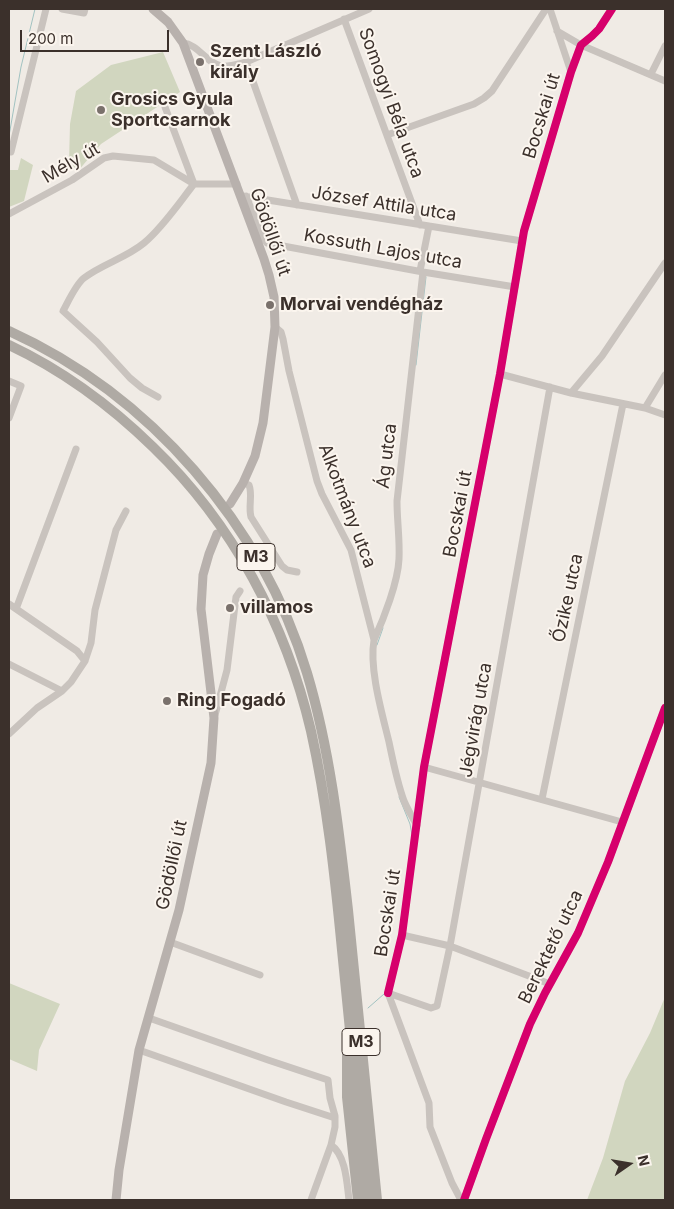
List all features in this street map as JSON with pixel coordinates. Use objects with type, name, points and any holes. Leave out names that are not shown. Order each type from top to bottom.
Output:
[{"type":"highway","name":"M3","points":[[9,331],[38,345],[80,370],[137,413],[170,445],[200,477],[231,518],[260,564],[286,616],[313,693],[334,791],[343,860],[377,1200]]},
{"type":"highway","name":"M3","points":[[9,345],[49,367],[116,413],[187,482],[219,522],[245,564],[261,593],[281,637],[303,703],[317,762],[328,824],[368,1200]]},
{"type":"highway","points":[[348,1010],[347,1098],[358,1200]]},
{"type":"main road","name":"Gödöllői út","points":[[152,9],[168,22],[183,43],[237,184],[244,196],[274,297],[275,327],[263,423],[254,456],[243,483],[230,504]]},
{"type":"main road","name":"Gödöllői út","points":[[116,1200],[120,1162],[139,1050],[180,910],[211,763],[214,718],[200,609],[204,575],[209,554],[217,534]]},
{"type":"street","points":[[11,152],[46,9]]},
{"type":"street","points":[[62,9],[84,12],[85,9]]},
{"type":"street","points":[[183,43],[189,43],[218,65],[229,66],[246,62],[369,9]]},
{"type":"street","points":[[387,135],[474,104],[484,98],[492,91],[546,9]]},
{"type":"street","points":[[550,9],[571,72]]},
{"type":"street","points":[[581,45],[599,29],[612,9]]},
{"type":"street","name":"Somogyi Béla utca","points":[[344,19],[420,225]]},
{"type":"street","points":[[557,31],[581,45],[665,80]]},
{"type":"street","name":"Bocskai út","points":[[388,993],[402,935],[424,767],[500,374],[522,241],[571,72],[581,45]]},
{"type":"street","points":[[651,74],[665,46]]},
{"type":"street","points":[[246,62],[297,204]]},
{"type":"street","points":[[165,106],[194,184]]},
{"type":"street","name":"Mély út","points":[[9,214],[72,180],[108,156],[154,160],[194,184]]},
{"type":"street","points":[[194,184],[237,184]]},
{"type":"street","points":[[158,397],[142,388],[130,378],[64,311],[82,280],[97,270],[131,253],[156,233],[194,184]]},
{"type":"street","name":"József Attila utca","points":[[244,196],[522,241]]},
{"type":"street","name":"Kossuth Lajos utca","points":[[244,196],[267,243],[514,287]]},
{"type":"street","name":"Ág utca","points":[[374,640],[390,597],[398,567],[397,501],[422,271],[429,226]]},
{"type":"street","points":[[570,393],[602,356],[665,263]]},
{"type":"street","name":"Alkotmány utca","points":[[275,327],[281,332],[283,339],[317,481],[351,550],[374,640]]},
{"type":"street","points":[[500,374],[570,393],[645,408],[665,415]]},
{"type":"street","points":[[645,408],[665,374]]},
{"type":"street","points":[[9,381],[21,386],[9,418]]},
{"type":"street","name":"Jégvirág utca","points":[[388,993],[431,1008],[437,1006],[480,782],[550,387]]},
{"type":"street","name":"Őzike utca","points":[[542,799],[623,404]]},
{"type":"street","points":[[16,609],[76,449]]},
{"type":"street","points":[[243,483],[249,484],[251,489],[249,512],[251,517],[282,566],[287,570],[297,572]]},
{"type":"street","points":[[9,734],[37,708],[62,691],[85,662],[91,643],[95,610],[116,530],[126,511]]},
{"type":"street","points":[[214,718],[227,670],[236,597],[240,591]]},
{"type":"street","points":[[9,604],[77,651],[85,662]]},
{"type":"street","points":[[374,640],[375,677],[398,781],[411,816],[417,824]]},
{"type":"street","points":[[9,664],[62,691]]},
{"type":"street","name":"Berektető utca","points":[[462,1200],[530,1024],[578,933],[608,862],[665,708]]},
{"type":"street","points":[[424,767],[622,822]]},
{"type":"street","points":[[402,935],[450,946],[550,984]]},
{"type":"street","points":[[170,942],[260,975]]},
{"type":"street","points":[[388,993],[430,1103],[430,1127],[452,1183],[462,1200]]},
{"type":"street","points":[[149,1018],[328,1080],[335,1127],[331,1145],[311,1200]]},
{"type":"street","points":[[139,1050],[335,1118]]},
{"type":"street","points":[[331,1145],[336,1148],[341,1156],[349,1200]]},
{"type":"green space","points":[[163,52],[180,92],[101,144],[78,171],[69,163],[70,124],[76,91],[111,65]]},
{"type":"green space","points":[[21,158],[33,165],[24,201],[9,207],[9,170],[18,170]]},
{"type":"green space","points":[[9,983],[60,1004],[39,1050],[37,1071],[9,1059]]},
{"type":"green space","points":[[665,997],[665,1200],[587,1200],[603,1158],[625,1081],[650,1033]]},
{"type":"waterway","points":[[9,136],[21,67],[35,9]]},
{"type":"waterway","points":[[416,365],[426,277]]},
{"type":"waterway","points":[[377,645],[383,628]]},
{"type":"waterway","points":[[399,797],[410,824],[412,835]]},
{"type":"waterway","points":[[368,1008],[384,994]]},
{"type":"cycle path","points":[[388,993],[402,935],[424,767],[500,374],[524,231],[571,72],[581,45],[599,29],[612,9]]},
{"type":"cycle path","points":[[464,1200],[530,1024],[578,933],[608,862],[665,708]]},
{"type":"place","name":"Szent László király","points":[[200,62]]},
{"type":"place","name":"Grosics Gyula Sportcsarnok","points":[[101,110]]},
{"type":"place","name":"Morvai vendégház","points":[[270,305]]},
{"type":"place","name":"villamos","points":[[230,608]]},
{"type":"place","name":"Ring Fogadó","points":[[167,701]]}]
